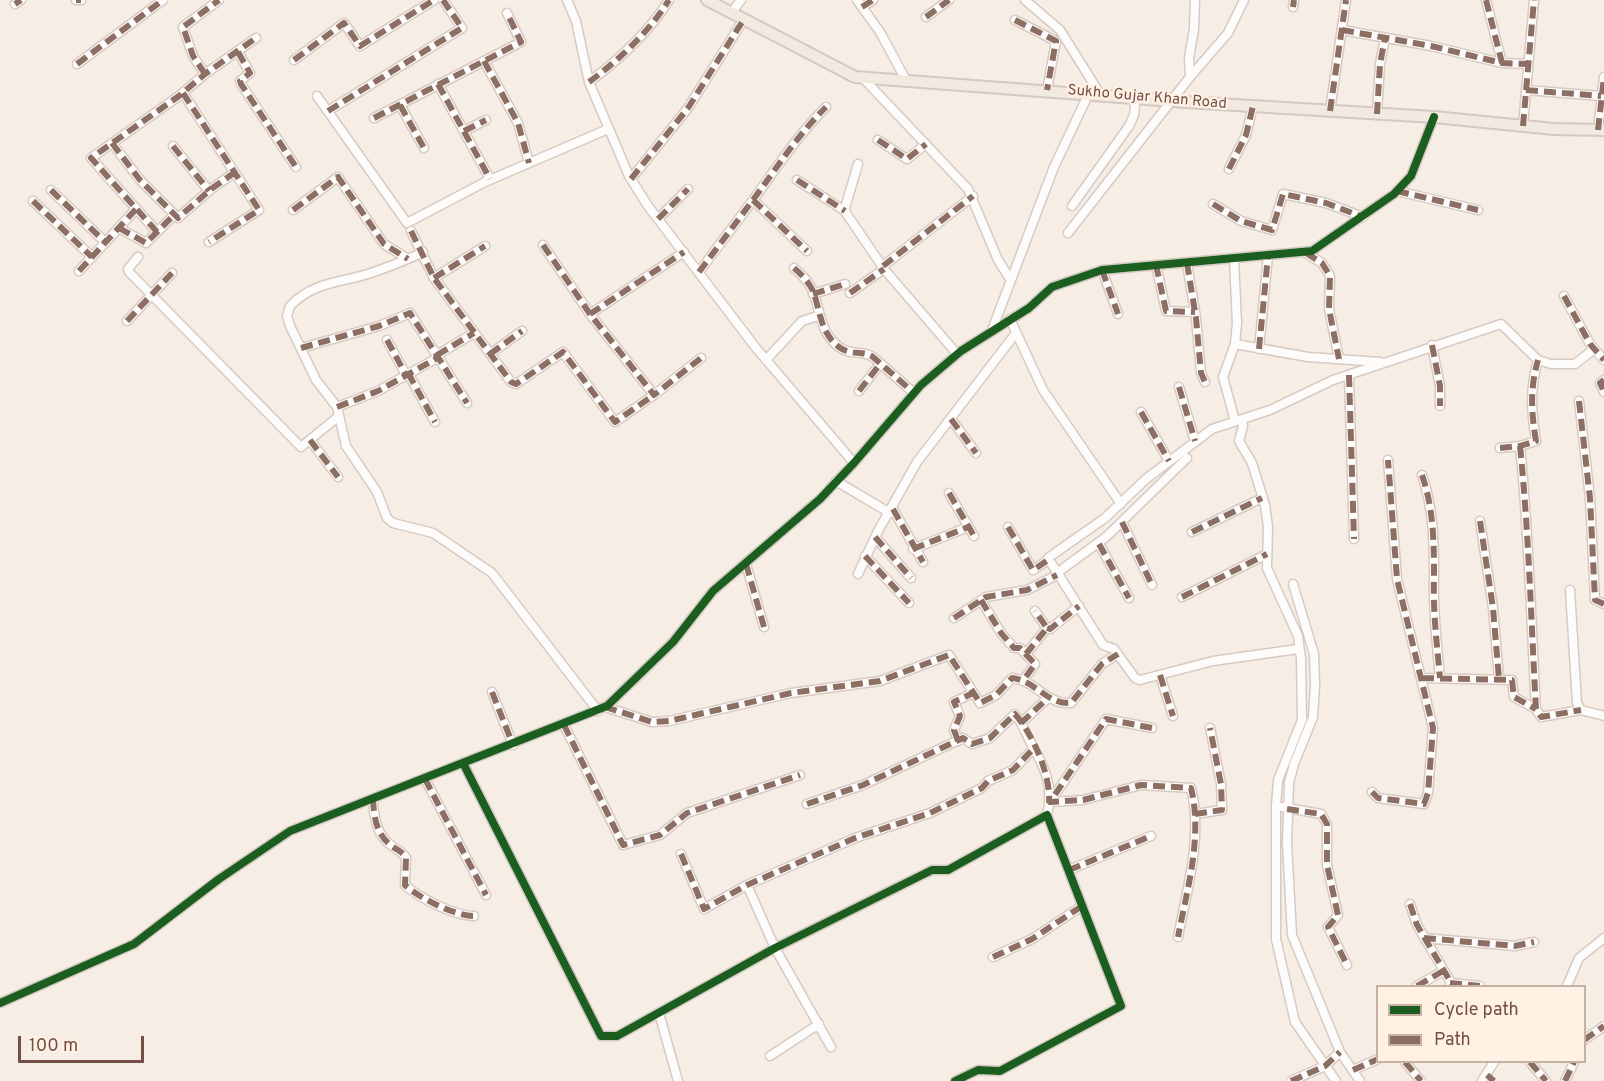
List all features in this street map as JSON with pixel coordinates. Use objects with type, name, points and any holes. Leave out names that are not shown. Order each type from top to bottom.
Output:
[{"type":"main road","name":"Sukho Gujar Khan Road","points":[[707,0],[808,54],[855,76],[1174,101],[1601,130]]},
{"type":"street","points":[[76,0],[81,0]]},
{"type":"street","points":[[77,64],[163,0]]},
{"type":"street","points":[[205,74],[192,56],[183,27],[219,0]]},
{"type":"street","points":[[294,60],[345,23],[360,46],[434,0]]},
{"type":"street","points":[[328,111],[462,28],[443,0]]},
{"type":"street","points":[[567,0],[576,21],[590,82],[631,179],[658,219],[766,360],[854,464]]},
{"type":"street","points":[[590,82],[622,55],[653,23],[669,0]]},
{"type":"street","points":[[732,12],[741,0]]},
{"type":"street","points":[[873,0],[860,3],[880,32],[906,80]]},
{"type":"street","points":[[926,17],[949,0]]},
{"type":"street","points":[[992,330],[1054,167],[1095,94],[1060,30],[1025,0]]},
{"type":"street","points":[[1190,77],[1188,58],[1194,29],[1195,0]]},
{"type":"street","points":[[1068,233],[1174,101],[1190,77],[1228,33],[1244,0]]},
{"type":"street","points":[[1330,111],[1346,0]]},
{"type":"street","points":[[1486,0],[1502,63]]},
{"type":"street","points":[[1523,126],[1534,0]]},
{"type":"street","points":[[374,118],[521,42],[507,13]]},
{"type":"street","points":[[631,179],[688,108],[744,19]]},
{"type":"street","points":[[1015,20],[1056,40],[1047,90]]},
{"type":"street","points":[[1342,30],[1431,46],[1502,63],[1528,64]]},
{"type":"street","points":[[157,231],[92,160],[94,155],[183,93],[205,74],[256,38]]},
{"type":"street","points":[[1377,114],[1380,64],[1385,38]]},
{"type":"street","points":[[238,52],[250,73],[240,81],[241,84],[296,167]]},
{"type":"street","points":[[484,61],[516,117],[529,163]]},
{"type":"street","points":[[862,77],[973,196],[998,260],[1010,279]]},
{"type":"street","points":[[1601,130],[1601,96],[1604,77]]},
{"type":"street","points":[[438,84],[490,179]]},
{"type":"street","points":[[1526,90],[1601,96]]},
{"type":"street","points":[[183,93],[259,210],[209,242]]},
{"type":"street","points":[[317,96],[407,223],[490,179],[608,129]]},
{"type":"street","points":[[1072,206],[1129,126],[1134,115],[1136,97]]},
{"type":"street","points":[[400,105],[424,148]]},
{"type":"street","points":[[1229,169],[1246,135],[1252,106]]},
{"type":"street","points":[[699,272],[788,154],[792,143],[826,107]]},
{"type":"street","points":[[0,1003],[134,944],[219,879],[290,831],[465,765],[601,709],[665,650],[713,591],[787,529],[854,464],[914,393],[957,354],[1010,319],[1052,287],[1102,270],[1306,253],[1363,217],[1411,176],[1434,117]]},
{"type":"street","points":[[464,131],[486,120]]},
{"type":"street","points":[[878,140],[907,159],[926,144]]},
{"type":"street","points":[[112,143],[140,180],[178,219],[209,191],[234,173]]},
{"type":"street","points":[[173,146],[209,191]]},
{"type":"street","points":[[845,211],[858,164]]},
{"type":"street","points":[[293,210],[338,177],[384,244],[408,259]]},
{"type":"street","points":[[797,180],[845,211],[883,268],[957,354]]},
{"type":"street","points":[[658,219],[688,189]]},
{"type":"street","points":[[51,190],[105,242]]},
{"type":"street","points":[[1397,190],[1478,210]]},
{"type":"street","points":[[1213,204],[1241,221],[1272,230],[1283,194],[1326,203],[1363,217]]},
{"type":"street","points":[[813,294],[848,289],[883,268],[973,196]]},
{"type":"street","points":[[753,200],[807,251]]},
{"type":"street","points":[[33,201],[92,256]]},
{"type":"street","points":[[79,271],[136,209]]},
{"type":"street","points":[[119,228],[146,243],[173,216]]},
{"type":"street","points":[[411,231],[434,278],[507,378],[516,384],[561,352],[565,353],[615,422],[701,358]]},
{"type":"street","points":[[543,245],[590,314],[654,395]]},
{"type":"street","points":[[434,278],[485,246]]},
{"type":"street","points":[[423,252],[370,273],[336,280],[297,299],[290,306],[287,316],[316,380],[337,407],[346,446],[377,492],[389,521],[433,533],[487,568],[601,709],[652,722],[669,721],[791,693],[880,681],[948,656],[983,704],[996,695],[1012,678],[1023,681],[1048,698],[1071,703],[1102,664],[1118,654]]},
{"type":"street","points":[[590,314],[684,252]]},
{"type":"street","points":[[1306,253],[1327,269],[1329,309],[1339,359]]},
{"type":"street","points":[[1259,349],[1268,256]]},
{"type":"street","points":[[138,257],[128,271],[151,297],[302,447],[339,416]]},
{"type":"street","points":[[1234,259],[1237,323],[1235,345],[1223,377],[1240,423],[1239,441],[1252,463],[1262,498],[1268,527],[1267,568],[1314,654],[1313,717],[1278,780],[1292,935],[1304,970],[1339,1053],[1360,1081]]},
{"type":"street","points":[[1187,263],[1201,373],[1205,382]]},
{"type":"street","points":[[1156,265],[1166,312],[1195,312]]},
{"type":"street","points":[[794,268],[804,278],[813,294],[818,316],[830,339],[853,354],[867,353],[914,393]]},
{"type":"street","points":[[1102,270],[1118,314]]},
{"type":"street","points":[[127,321],[172,273]]},
{"type":"street","points":[[1564,296],[1593,350],[1604,360]]},
{"type":"street","points":[[301,348],[379,326],[410,313],[467,403]]},
{"type":"street","points":[[766,360],[802,321],[818,316]]},
{"type":"street","points":[[1010,319],[1042,390],[1121,504]]},
{"type":"street","points":[[1008,527],[1033,570],[1049,561],[1052,554],[1087,534],[1212,429],[1240,423],[1349,375],[1432,345],[1503,324],[1524,349],[1538,360],[1551,364],[1575,364],[1593,350]]},
{"type":"street","points":[[490,354],[522,331]]},
{"type":"street","points":[[337,407],[360,399],[407,374],[474,333]]},
{"type":"street","points":[[858,573],[875,537],[918,462],[1016,333]]},
{"type":"street","points":[[387,340],[435,422]]},
{"type":"street","points":[[1235,345],[1339,359],[1384,362]]},
{"type":"street","points":[[1432,345],[1440,386],[1440,406]]},
{"type":"street","points":[[1500,448],[1520,446],[1536,441],[1531,401],[1532,380],[1538,360]]},
{"type":"street","points":[[859,391],[880,364]]},
{"type":"street","points":[[1349,375],[1350,489],[1354,539]]},
{"type":"street","points":[[1604,380],[1600,383],[1604,392]]},
{"type":"street","points":[[1179,387],[1195,441]]},
{"type":"street","points":[[1579,401],[1590,498],[1594,592],[1595,600],[1604,604]]},
{"type":"street","points":[[1141,412],[1166,469]]},
{"type":"street","points":[[951,419],[976,453]]},
{"type":"street","points":[[310,440],[338,477]]},
{"type":"street","points":[[1520,446],[1528,518],[1528,584],[1536,709],[1541,717],[1581,710],[1604,716]]},
{"type":"street","points":[[954,618],[981,600],[999,593],[1027,590],[1056,573],[1097,544],[1122,522],[1166,469],[1187,458]]},
{"type":"street","points":[[1372,792],[1378,798],[1424,804],[1426,802],[1433,728],[1397,579],[1388,459]]},
{"type":"street","points":[[1422,475],[1430,499],[1434,524],[1434,596],[1440,678]]},
{"type":"street","points":[[836,481],[891,511],[923,562]]},
{"type":"street","points":[[949,493],[974,536]]},
{"type":"street","points":[[1192,532],[1262,498]]},
{"type":"street","points":[[1480,521],[1493,608],[1499,679]]},
{"type":"street","points":[[1122,522],[1152,585]]},
{"type":"street","points":[[913,549],[968,527]]},
{"type":"street","points":[[1087,534],[1097,544],[1129,598]]},
{"type":"street","points":[[875,537],[911,578]]},
{"type":"street","points":[[1182,597],[1267,554]]},
{"type":"street","points":[[865,556],[909,603]]},
{"type":"street","points":[[1049,561],[1103,645],[1114,649],[1135,678],[1140,680],[1213,661],[1298,649]]},
{"type":"street","points":[[746,564],[764,627]]},
{"type":"street","points":[[1293,584],[1303,634],[1298,649],[1301,659],[1300,740]]},
{"type":"street","points":[[1570,590],[1577,703],[1581,710]]},
{"type":"street","points":[[981,600],[1001,633],[1014,648],[1020,648],[1035,665],[1023,681]]},
{"type":"street","points":[[1026,654],[1047,628],[1050,629],[1079,606]]},
{"type":"street","points":[[1035,611],[1047,628]]},
{"type":"street","points":[[1160,675],[1173,716]]},
{"type":"street","points":[[1422,678],[1512,680],[1514,697],[1536,709]]},
{"type":"street","points":[[492,692],[513,745]]},
{"type":"street","points":[[958,741],[954,730],[960,716],[954,702],[973,693]]},
{"type":"street","points":[[1021,723],[1048,698]]},
{"type":"street","points":[[807,804],[863,785],[963,738],[972,744],[990,738],[1015,714],[1043,761],[1049,780],[1050,802],[1047,815],[1121,1006],[1000,1071],[972,1071],[955,1081]]},
{"type":"street","points":[[1050,802],[1106,719],[1152,728]]},
{"type":"street","points":[[564,725],[623,846],[660,835],[687,813],[800,775]]},
{"type":"street","points":[[1195,814],[1222,810],[1221,784],[1210,728]]},
{"type":"street","points":[[681,854],[702,908],[747,885],[855,838],[930,813],[1013,770],[1034,748]]},
{"type":"street","points":[[465,765],[601,1036],[617,1036],[776,948],[932,870],[948,870],[1047,815]]},
{"type":"street","points":[[425,779],[486,896]]},
{"type":"street","points":[[1050,802],[1083,800],[1141,785],[1189,786],[1195,803],[1195,814],[1190,876],[1178,937]]},
{"type":"street","points":[[373,799],[374,817],[384,840],[406,858],[405,885],[449,910],[464,916],[474,916]]},
{"type":"street","points":[[1282,807],[1321,814],[1327,824],[1328,865],[1338,915],[1328,927],[1347,965]]},
{"type":"street","points":[[1282,807],[1276,939],[1295,1022],[1336,1081]]},
{"type":"street","points":[[1068,870],[1151,836]]},
{"type":"street","points":[[747,885],[776,948],[831,1047]]},
{"type":"street","points":[[1410,904],[1424,938],[1451,985]]},
{"type":"street","points":[[993,957],[1032,939],[1082,906]]},
{"type":"street","points":[[1424,938],[1515,946],[1534,942]]},
{"type":"street","points":[[1569,985],[1579,958],[1604,938]]},
{"type":"street","points":[[1420,985],[1443,971]]},
{"type":"street","points":[[659,1013],[678,1081]]},
{"type":"street","points":[[770,1056],[819,1024]]},
{"type":"street","points":[[1586,1039],[1604,1026]]},
{"type":"street","points":[[1291,1081],[1327,1065],[1339,1053]]},
{"type":"street","points":[[1353,1070],[1376,1059]]},
{"type":"street","points":[[1406,1063],[1420,1081]]},
{"type":"street","points":[[1488,1079],[1494,1063]]},
{"type":"street","points":[[1531,1063],[1546,1081]]},
{"type":"street","points":[[1565,1081],[1574,1063]]},
{"type":"marked path","points":[[15,4],[21,0]]},
{"type":"marked path","points":[[76,0],[81,0]]},
{"type":"marked path","points":[[77,64],[163,0]]},
{"type":"marked path","points":[[205,74],[193,56],[183,27],[219,0]]},
{"type":"marked path","points":[[294,60],[344,23],[360,46],[434,0]]},
{"type":"marked path","points":[[328,111],[462,28],[443,0]]},
{"type":"marked path","points":[[589,82],[633,44],[669,0]]},
{"type":"marked path","points":[[862,7],[873,0]]},
{"type":"marked path","points":[[926,17],[949,0]]},
{"type":"marked path","points":[[1293,7],[1294,0]]},
{"type":"marked path","points":[[1330,111],[1346,0]]},
{"type":"marked path","points":[[1486,0],[1502,63]]},
{"type":"marked path","points":[[1523,126],[1534,0]]},
{"type":"marked path","points":[[374,118],[521,42],[507,13]]},
{"type":"marked path","points":[[631,179],[688,108],[744,19]]},
{"type":"marked path","points":[[1015,20],[1056,41],[1047,90]]},
{"type":"marked path","points":[[1342,30],[1431,46],[1502,63],[1528,64]]},
{"type":"marked path","points":[[157,232],[91,158],[256,38]]},
{"type":"marked path","points":[[1377,114],[1380,64],[1385,38]]},
{"type":"marked path","points":[[238,52],[250,73],[240,81],[241,84],[296,167]]},
{"type":"marked path","points":[[484,61],[518,123],[529,163]]},
{"type":"marked path","points":[[1598,130],[1604,77]]},
{"type":"marked path","points":[[438,84],[490,179]]},
{"type":"marked path","points":[[1526,90],[1601,96]]},
{"type":"marked path","points":[[183,93],[259,210],[209,242]]},
{"type":"marked path","points":[[400,105],[424,148]]},
{"type":"marked path","points":[[1229,169],[1246,135],[1253,106]]},
{"type":"marked path","points":[[753,200],[797,140],[826,107]]},
{"type":"marked path","points":[[464,131],[486,120]]},
{"type":"marked path","points":[[878,140],[907,159],[926,144]]},
{"type":"marked path","points":[[112,143],[140,180],[178,218],[211,189],[234,173]]},
{"type":"marked path","points":[[173,146],[209,191]]},
{"type":"marked path","points":[[293,210],[338,177],[384,244],[408,259]]},
{"type":"marked path","points":[[797,180],[845,211]]},
{"type":"marked path","points":[[658,219],[688,189]]},
{"type":"marked path","points":[[51,190],[105,242]]},
{"type":"marked path","points":[[1397,191],[1478,210]]},
{"type":"marked path","points":[[1213,204],[1241,221],[1272,230],[1283,194],[1326,203],[1363,217]]},
{"type":"marked path","points":[[883,266],[973,196]]},
{"type":"marked path","points":[[699,272],[753,200],[807,251]]},
{"type":"marked path","points":[[33,201],[92,257]]},
{"type":"marked path","points":[[79,271],[136,209]]},
{"type":"marked path","points":[[119,228],[146,243],[173,216]]},
{"type":"marked path","points":[[411,231],[434,278],[511,382],[516,384],[563,352],[615,422],[654,395]]},
{"type":"marked path","points":[[543,245],[590,314],[654,395],[701,358]]},
{"type":"marked path","points":[[434,278],[485,246]]},
{"type":"marked path","points":[[590,314],[684,252]]},
{"type":"marked path","points":[[1306,253],[1322,263],[1330,276],[1329,309],[1339,359]]},
{"type":"marked path","points":[[1259,349],[1268,256]]},
{"type":"marked path","points":[[1187,263],[1196,318],[1201,373],[1205,382]]},
{"type":"marked path","points":[[1156,265],[1166,311],[1195,312]]},
{"type":"marked path","points":[[794,268],[812,289],[824,328],[832,341],[843,350],[873,357],[914,393]]},
{"type":"marked path","points":[[850,293],[884,269]]},
{"type":"marked path","points":[[1102,270],[1118,314]]},
{"type":"marked path","points":[[127,321],[172,273]]},
{"type":"marked path","points":[[813,294],[845,284]]},
{"type":"marked path","points":[[1564,296],[1590,344],[1604,360]]},
{"type":"marked path","points":[[301,348],[379,326],[410,313],[467,403]]},
{"type":"marked path","points":[[490,354],[522,331]]},
{"type":"marked path","points":[[437,355],[474,333]]},
{"type":"marked path","points":[[387,340],[406,375]]},
{"type":"marked path","points":[[1432,345],[1440,386],[1440,406]]},
{"type":"marked path","points":[[337,407],[378,391],[439,357]]},
{"type":"marked path","points":[[1500,448],[1520,446],[1536,441],[1532,400],[1538,360]]},
{"type":"marked path","points":[[859,391],[880,364]]},
{"type":"marked path","points":[[408,373],[435,422]]},
{"type":"marked path","points":[[1349,375],[1354,539]]},
{"type":"marked path","points":[[1604,380],[1600,383],[1604,392]]},
{"type":"marked path","points":[[1179,387],[1195,441]]},
{"type":"marked path","points":[[1579,401],[1590,498],[1595,600],[1604,604]]},
{"type":"marked path","points":[[1141,412],[1169,461]]},
{"type":"marked path","points":[[951,419],[976,453]]},
{"type":"marked path","points":[[310,440],[338,477]]},
{"type":"marked path","points":[[1520,446],[1528,545],[1536,709],[1541,717],[1581,710]]},
{"type":"marked path","points":[[1372,792],[1378,798],[1424,804],[1428,793],[1433,728],[1397,579],[1388,460]]},
{"type":"marked path","points":[[1422,475],[1429,501],[1432,527],[1440,678]]},
{"type":"marked path","points":[[949,493],[974,536]]},
{"type":"marked path","points":[[1192,532],[1262,498]]},
{"type":"marked path","points":[[893,509],[923,562]]},
{"type":"marked path","points":[[1480,521],[1493,608],[1499,679]]},
{"type":"marked path","points":[[1122,522],[1152,585]]},
{"type":"marked path","points":[[913,549],[968,527]]},
{"type":"marked path","points":[[1008,527],[1033,570],[1048,560]]},
{"type":"marked path","points":[[875,537],[911,578]]},
{"type":"marked path","points":[[1099,544],[1129,598]]},
{"type":"marked path","points":[[1182,597],[1267,554]]},
{"type":"marked path","points":[[865,556],[909,603]]},
{"type":"marked path","points":[[746,564],[764,627]]},
{"type":"marked path","points":[[954,618],[986,597],[1027,590],[1057,575]]},
{"type":"marked path","points":[[981,600],[1001,633],[1014,648],[1020,648],[1035,664],[1023,681]]},
{"type":"marked path","points":[[1047,628],[1050,629],[1079,606]]},
{"type":"marked path","points":[[1026,654],[1047,628],[1035,611]]},
{"type":"marked path","points":[[605,707],[652,722],[669,721],[791,693],[880,681],[949,655],[980,703],[996,695],[1012,678],[1028,683],[1055,700],[1071,703],[1102,664],[1118,654]]},
{"type":"marked path","points":[[1160,675],[1173,716]]},
{"type":"marked path","points":[[1422,678],[1512,680],[1514,697],[1536,709]]},
{"type":"marked path","points":[[492,692],[513,745]]},
{"type":"marked path","points":[[958,741],[954,730],[960,716],[954,702],[973,693]]},
{"type":"marked path","points":[[1021,723],[1048,698]]},
{"type":"marked path","points":[[807,804],[863,785],[963,738],[972,744],[990,738],[1015,714],[1034,744],[1044,768],[1049,803]]},
{"type":"marked path","points":[[1152,728],[1106,719],[1050,802],[1083,800],[1141,785],[1191,788],[1195,844],[1178,937]]},
{"type":"marked path","points":[[564,725],[623,845],[660,835],[687,813],[800,775]]},
{"type":"marked path","points":[[1195,814],[1222,810],[1221,784],[1210,728]]},
{"type":"marked path","points":[[681,854],[704,909],[747,885],[855,838],[930,813],[982,788],[988,781],[1013,770],[1034,748]]},
{"type":"marked path","points":[[425,779],[486,895]]},
{"type":"marked path","points":[[373,799],[375,819],[382,837],[406,858],[405,885],[438,905],[457,913],[474,916]]},
{"type":"marked path","points":[[1287,809],[1321,814],[1327,824],[1327,865],[1338,915],[1328,927],[1347,965]]},
{"type":"marked path","points":[[1069,870],[1151,836]]},
{"type":"marked path","points":[[1410,904],[1417,925],[1452,985]]},
{"type":"marked path","points":[[993,957],[1032,939],[1082,906]]},
{"type":"marked path","points":[[1424,938],[1515,946],[1534,942]]},
{"type":"marked path","points":[[1419,985],[1443,971]]},
{"type":"marked path","points":[[1450,983],[1470,985]]},
{"type":"marked path","points":[[1586,1039],[1604,1026]]},
{"type":"marked path","points":[[1291,1081],[1325,1066],[1340,1052]]},
{"type":"marked path","points":[[1353,1070],[1376,1060]]},
{"type":"marked path","points":[[1406,1063],[1421,1081]]},
{"type":"marked path","points":[[1531,1063],[1546,1081]]},
{"type":"marked path","points":[[1565,1081],[1574,1063]]},
{"type":"marked path","points":[[1487,1075],[1494,1081]]},
{"type":"cycle path","points":[[0,1003],[134,944],[219,879],[290,831],[607,706],[673,642],[713,591],[820,499],[921,385],[961,351],[1029,308],[1052,287],[1102,270],[1312,251],[1394,194],[1411,176],[1434,117]]},
{"type":"cycle path","points":[[464,765],[601,1036],[617,1036],[775,948],[932,870],[948,870],[1047,815],[1121,1006],[1000,1071],[978,1070],[955,1081]]}]
